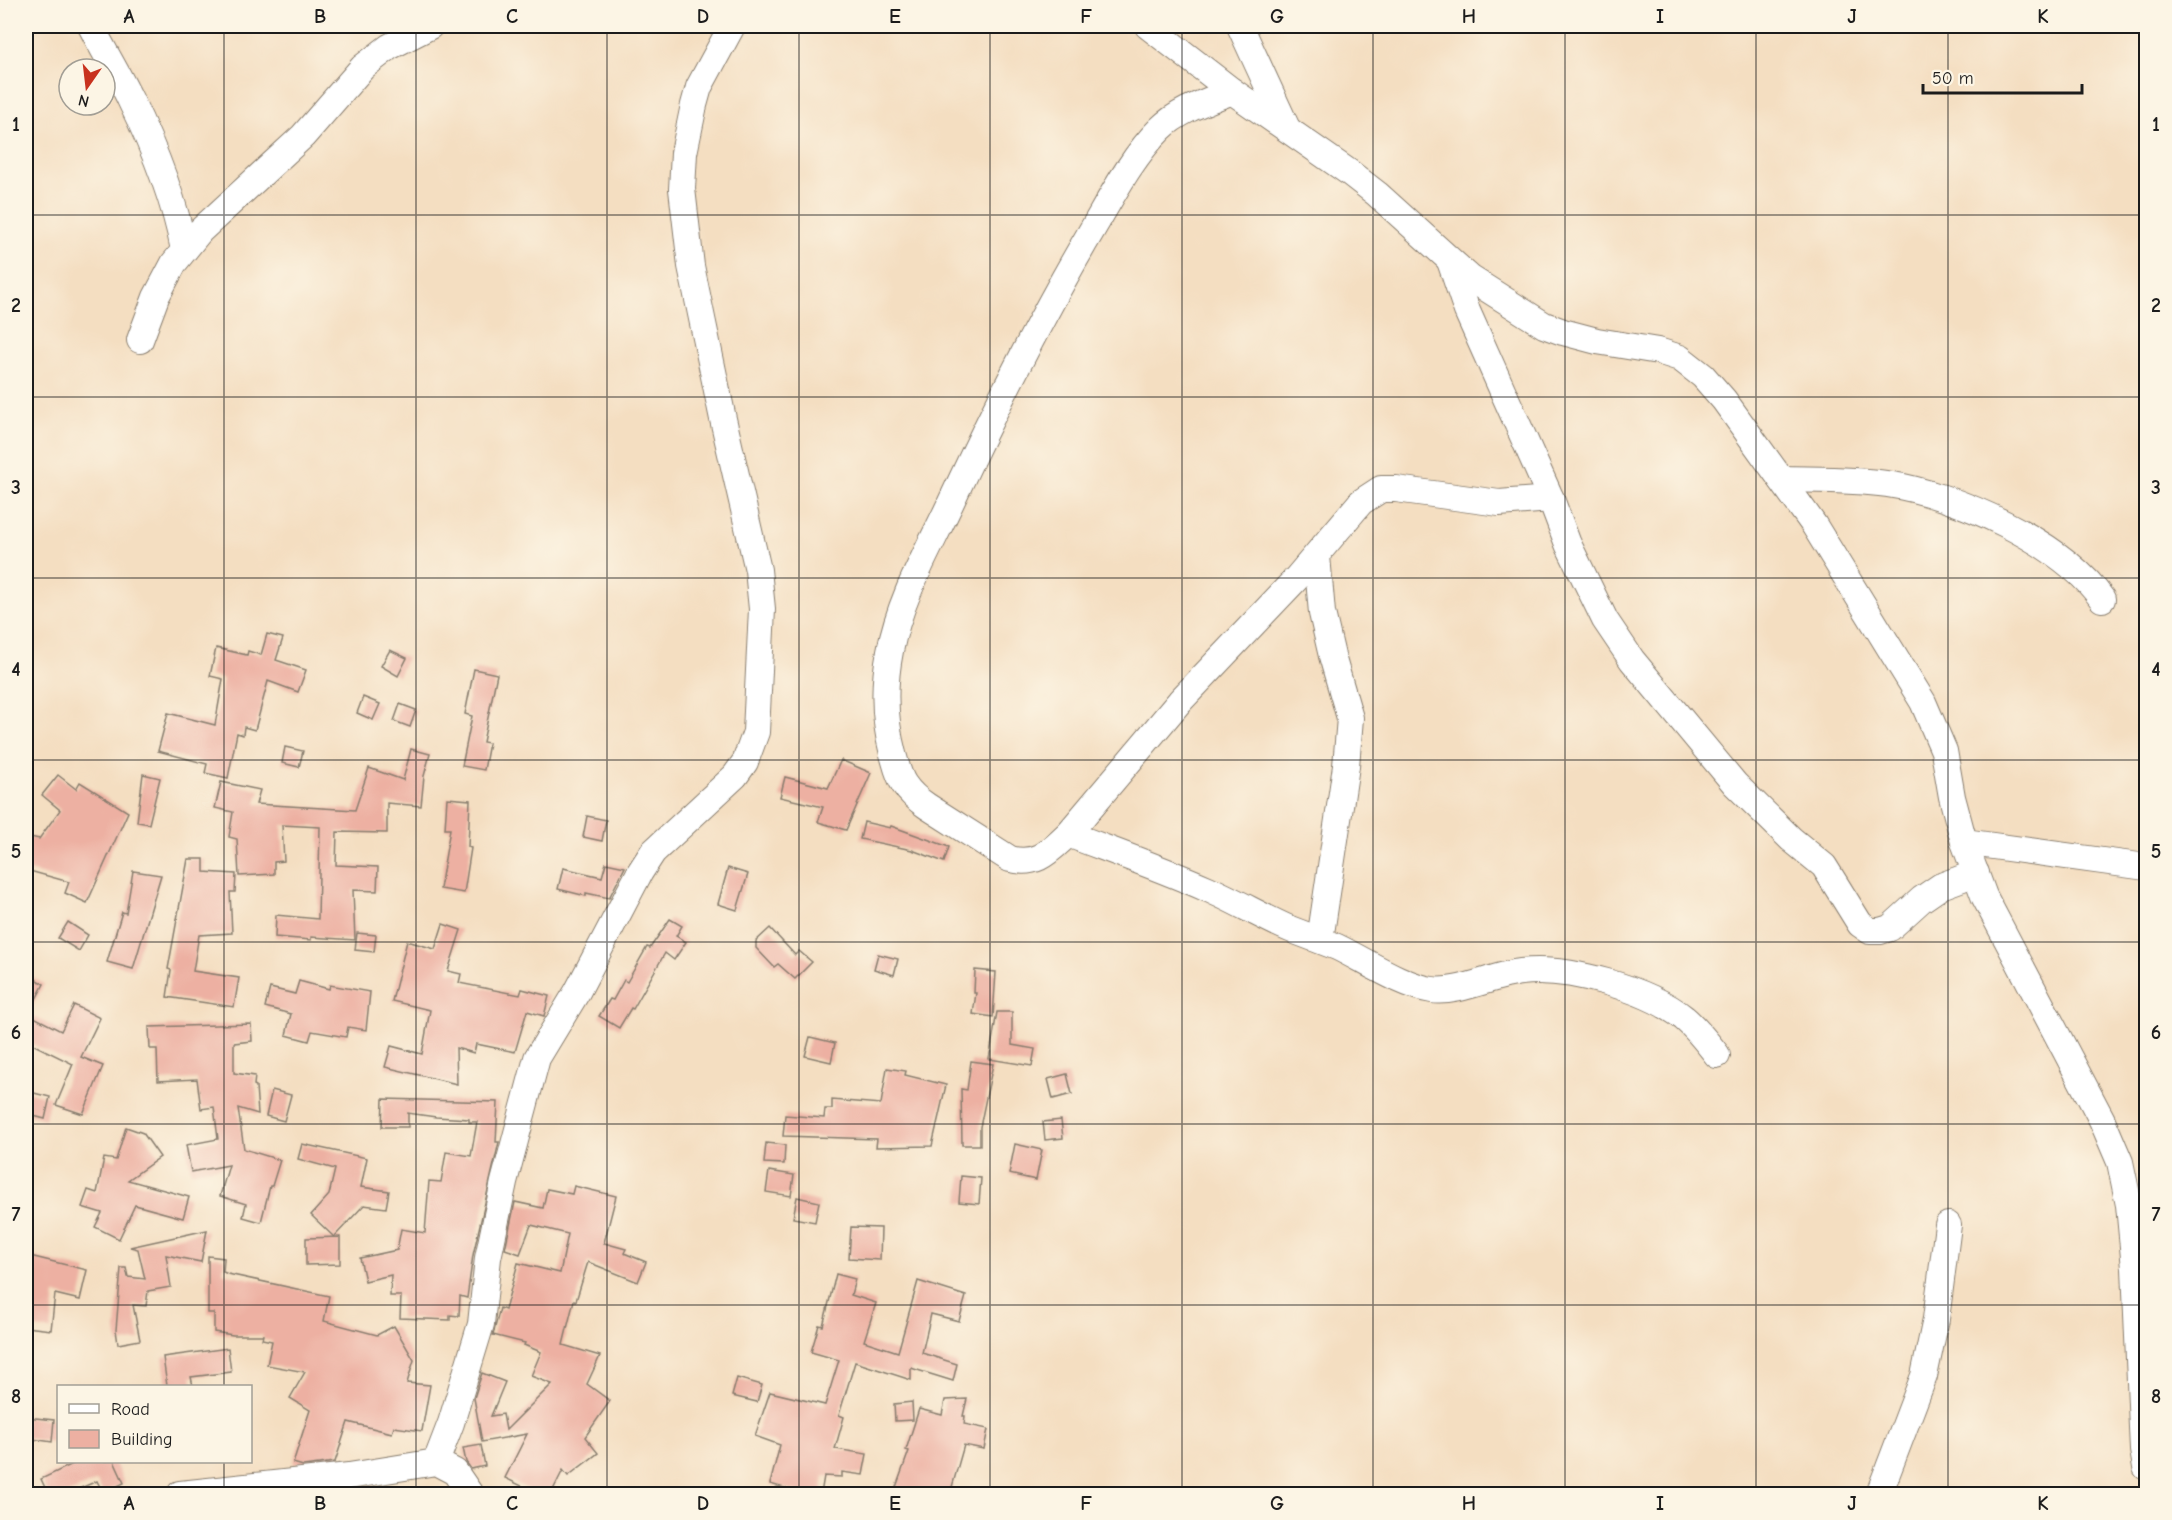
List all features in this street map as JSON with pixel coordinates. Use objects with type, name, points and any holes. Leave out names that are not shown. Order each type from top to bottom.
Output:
[{"type":"street","points":[[91,26],[130,98],[161,166],[178,217],[184,250]]},
{"type":"street","points":[[140,340],[156,297],[174,262],[200,231],[303,136],[363,67],[389,47],[430,26]]},
{"type":"street","points":[[436,1462],[451,1423],[481,1324],[488,1258],[497,1215],[537,1058],[577,993],[640,872],[653,852],[735,776],[745,762],[756,732],[762,609],[758,570],[723,420],[691,266],[682,189],[684,153],[699,87],[732,26]]},
{"type":"street","points":[[1148,26],[1232,91],[1377,194],[1470,278],[1544,325],[1597,341],[1658,351],[1680,358],[1703,376],[1724,400],[1814,525],[1923,702],[1944,751],[1952,797],[1964,842],[1984,896],[2102,1120],[2120,1162],[2129,1205],[2135,1268],[2143,1450],[2146,1467]]},
{"type":"street","points":[[1240,26],[1287,129]]},
{"type":"street","points":[[1232,91],[1194,107],[1162,128],[1118,185],[1062,280],[993,411],[908,590],[890,650],[884,694],[887,732],[904,784],[916,798],[1010,859],[1024,862],[1047,853],[1068,834],[1180,701],[1317,556],[1361,502],[1381,489],[1499,503],[1551,499]]},
{"type":"street","points":[[1450,261],[1467,311],[1551,499],[1568,544],[1605,620],[1632,660],[1741,790],[1791,839],[1824,866],[1860,924],[1870,931],[1890,928],[1922,899],[1941,886],[1976,873]]},
{"type":"street","points":[[1781,479],[1887,484],[1926,493],[1962,506],[2007,525],[2042,544],[2091,583],[2102,599]]},
{"type":"street","points":[[1317,556],[1322,613],[1350,718],[1346,766],[1320,940]]},
{"type":"street","points":[[1068,834],[1206,888],[1403,980],[1432,990],[1451,990],[1500,975],[1541,971],[1592,979],[1651,997],[1670,1008],[1699,1031],[1717,1055]]},
{"type":"street","points":[[1964,842],[2146,867]]},
{"type":"street","points":[[1879,1494],[1924,1376],[1936,1319],[1948,1225]]},
{"type":"street","points":[[180,1494],[321,1480],[436,1462],[454,1472],[470,1494]]},
{"type":"building","points":[[267,634],[283,638],[276,660],[306,670],[298,692],[268,681],[255,730],[244,727],[243,735],[237,733],[228,778],[205,773],[207,764],[158,751],[168,713],[215,725],[223,679],[210,676],[216,648],[247,655],[248,651],[261,655]]},
{"type":"building","points":[[390,650],[407,658],[398,676],[381,666]]},
{"type":"building","points":[[474,669],[497,674],[483,742],[489,743],[484,770],[462,766],[472,716],[465,714]]},
{"type":"building","points":[[363,697],[380,704],[373,720],[357,713]]},
{"type":"building","points":[[400,704],[416,710],[410,727],[394,721]]},
{"type":"building","points":[[285,747],[303,751],[299,767],[282,763]]},
{"type":"building","points":[[411,749],[430,754],[424,776],[421,806],[387,803],[387,833],[337,832],[336,865],[378,867],[377,891],[353,890],[355,940],[275,937],[276,915],[318,919],[320,827],[282,825],[284,861],[274,862],[274,874],[239,876],[237,839],[229,837],[233,812],[215,808],[221,782],[260,790],[256,804],[355,810],[369,768],[403,780]]},
{"type":"building","points":[[841,760],[871,773],[846,830],[818,822],[823,807],[780,797],[785,777],[828,788]]},
{"type":"building","points":[[143,774],[160,778],[149,824],[137,822]]},
{"type":"building","points":[[58,775],[76,789],[80,782],[128,812],[87,903],[65,893],[69,882],[26,870],[26,836],[39,839],[60,810],[42,795]]},
{"type":"building","points":[[447,798],[470,800],[468,847],[471,848],[464,893],[440,889],[450,829],[445,829]]},
{"type":"building","points":[[587,816],[606,820],[602,841],[583,837]]},
{"type":"building","points":[[864,822],[890,828],[891,826],[949,847],[944,862],[912,850],[860,839]]},
{"type":"building","points":[[188,859],[204,859],[204,872],[236,874],[235,892],[230,892],[232,933],[199,935],[193,971],[239,978],[234,1007],[167,997],[171,970],[168,969]]},
{"type":"building","points":[[606,863],[625,867],[609,898],[586,893],[586,896],[558,889],[563,868],[602,877]]},
{"type":"building","points":[[728,868],[748,874],[737,910],[718,904]]},
{"type":"building","points":[[133,871],[161,875],[133,969],[107,962],[122,912],[126,913]]},
{"type":"building","points":[[670,919],[682,926],[676,936],[686,942],[674,960],[665,953],[633,1009],[631,1008],[619,1028],[599,1016],[610,999],[613,1000],[624,980],[627,982],[647,947],[650,948]]},
{"type":"building","points":[[68,922],[88,935],[79,951],[58,938]]},
{"type":"building","points":[[443,924],[461,930],[448,971],[461,974],[459,983],[520,995],[522,989],[549,996],[544,1016],[527,1011],[515,1052],[476,1044],[474,1053],[456,1048],[457,1084],[385,1067],[391,1046],[422,1054],[430,1010],[392,1001],[407,941],[435,949]]},
{"type":"building","points":[[770,928],[795,955],[799,951],[812,962],[795,979],[778,964],[774,967],[756,948],[756,941]]},
{"type":"building","points":[[357,933],[376,935],[374,952],[355,950]]},
{"type":"building","points":[[878,954],[898,959],[894,975],[874,969]]},
{"type":"building","points":[[975,970],[996,972],[993,1017],[973,1014],[976,993],[974,993]]},
{"type":"building","points":[[26,974],[44,984],[28,1014],[61,1031],[74,1005],[100,1018],[81,1057],[103,1066],[83,1114],[56,1105],[73,1064],[26,1041]]},
{"type":"building","points":[[299,981],[329,989],[330,985],[370,992],[366,1030],[348,1027],[346,1037],[312,1031],[309,1041],[286,1035],[291,1014],[265,1007],[270,988],[295,994]]},
{"type":"building","points":[[997,1012],[1012,1012],[1012,1045],[1035,1049],[1032,1066],[989,1059]]},
{"type":"building","points":[[251,1024],[252,1041],[234,1043],[234,1073],[255,1076],[254,1085],[256,1086],[258,1114],[238,1108],[244,1149],[280,1160],[272,1186],[270,1186],[261,1222],[243,1217],[246,1204],[220,1196],[229,1165],[191,1172],[186,1145],[218,1139],[214,1107],[201,1109],[197,1079],[158,1081],[157,1049],[150,1049],[149,1027]]},
{"type":"building","points":[[810,1037],[835,1043],[831,1062],[805,1056]]},
{"type":"building","points":[[971,1061],[993,1064],[980,1127],[980,1145],[962,1145],[961,1089],[967,1090]]},
{"type":"building","points":[[887,1068],[906,1071],[905,1075],[946,1085],[932,1146],[876,1147],[877,1139],[783,1136],[785,1115],[824,1118],[825,1109],[832,1109],[832,1100],[881,1104]]},
{"type":"building","points":[[1067,1074],[1072,1094],[1053,1099],[1048,1079]]},
{"type":"building","points":[[272,1090],[291,1095],[284,1121],[266,1116]]},
{"type":"building","points":[[26,1091],[50,1097],[45,1119],[26,1114]]},
{"type":"building","points":[[383,1099],[498,1102],[496,1142],[499,1142],[473,1255],[467,1298],[460,1296],[459,1316],[450,1315],[450,1320],[400,1318],[401,1296],[390,1296],[391,1275],[365,1281],[360,1258],[397,1250],[401,1229],[425,1233],[429,1181],[441,1182],[446,1152],[471,1156],[477,1122],[469,1122],[469,1119],[408,1113],[408,1127],[382,1127]]},
{"type":"building","points":[[1061,1120],[1063,1138],[1045,1140],[1043,1122]]},
{"type":"building","points":[[126,1127],[143,1133],[160,1157],[128,1180],[189,1197],[183,1218],[135,1205],[119,1239],[95,1227],[102,1213],[82,1207],[88,1190],[97,1193],[104,1158],[116,1160]]},
{"type":"building","points":[[766,1143],[785,1145],[784,1164],[764,1163]]},
{"type":"building","points":[[302,1144],[367,1158],[361,1187],[389,1191],[386,1208],[364,1205],[334,1237],[311,1215],[329,1195],[335,1169],[298,1159]]},
{"type":"building","points":[[1015,1144],[1042,1150],[1036,1180],[1009,1174]]},
{"type":"building","points":[[769,1171],[794,1175],[791,1196],[766,1192]]},
{"type":"building","points":[[961,1176],[981,1178],[979,1204],[959,1202]]},
{"type":"building","points":[[574,1186],[616,1196],[604,1243],[626,1249],[624,1253],[646,1262],[638,1282],[588,1262],[576,1301],[574,1300],[563,1345],[600,1356],[587,1384],[610,1401],[585,1437],[598,1453],[568,1476],[563,1470],[551,1494],[527,1494],[530,1490],[505,1478],[527,1434],[482,1442],[474,1398],[482,1373],[505,1382],[491,1416],[503,1414],[506,1430],[552,1384],[531,1376],[541,1352],[524,1345],[525,1343],[493,1335],[500,1308],[505,1310],[518,1263],[560,1273],[568,1234],[531,1225],[520,1254],[505,1249],[515,1202],[543,1208],[547,1189],[572,1194]]},
{"type":"building","points":[[797,1197],[819,1202],[815,1222],[793,1218]]},
{"type":"building","points":[[851,1227],[881,1228],[880,1260],[849,1258]]},
{"type":"building","points":[[207,1230],[201,1262],[166,1255],[171,1287],[148,1291],[146,1306],[133,1305],[140,1340],[118,1344],[116,1330],[121,1268],[126,1268],[128,1277],[145,1279],[138,1249],[130,1247]]},
{"type":"building","points":[[340,1237],[340,1264],[306,1265],[306,1238]]},
{"type":"building","points":[[26,1255],[87,1270],[80,1300],[55,1294],[51,1330],[26,1327],[31,1280],[26,1278]]},
{"type":"building","points":[[208,1256],[224,1258],[223,1272],[228,1274],[329,1296],[324,1321],[377,1335],[394,1326],[414,1360],[407,1383],[430,1385],[422,1431],[394,1427],[392,1433],[348,1422],[335,1462],[303,1466],[293,1463],[310,1410],[290,1398],[305,1372],[267,1365],[272,1341],[262,1339],[263,1335],[233,1335],[214,1332],[214,1313],[208,1313]]},
{"type":"building","points":[[836,1274],[855,1279],[851,1295],[876,1303],[864,1341],[898,1352],[918,1281],[966,1296],[959,1321],[931,1314],[922,1353],[957,1364],[953,1381],[911,1368],[911,1380],[855,1362],[839,1415],[844,1417],[835,1449],[867,1454],[863,1475],[842,1472],[842,1477],[824,1476],[821,1494],[799,1494],[799,1492],[770,1484],[780,1445],[755,1436],[770,1392],[825,1405],[839,1360],[811,1352],[819,1325],[823,1326]]},
{"type":"building","points":[[228,1348],[231,1372],[191,1377],[193,1385],[167,1385],[163,1357]]},
{"type":"building","points":[[737,1378],[762,1385],[757,1402],[732,1396]]},
{"type":"building","points":[[967,1399],[963,1416],[965,1416],[964,1424],[988,1429],[984,1449],[964,1445],[950,1494],[906,1494],[895,1490],[909,1451],[906,1450],[919,1409],[942,1415],[945,1400]]},
{"type":"building","points":[[912,1402],[913,1420],[895,1421],[894,1404]]},
{"type":"building","points":[[26,1417],[54,1420],[52,1442],[26,1438]]},
{"type":"building","points":[[481,1445],[485,1466],[471,1469],[466,1462],[463,1448]]},
{"type":"building","points":[[75,1463],[115,1463],[124,1483],[103,1493],[97,1481],[67,1494],[48,1494],[41,1479]]}]
